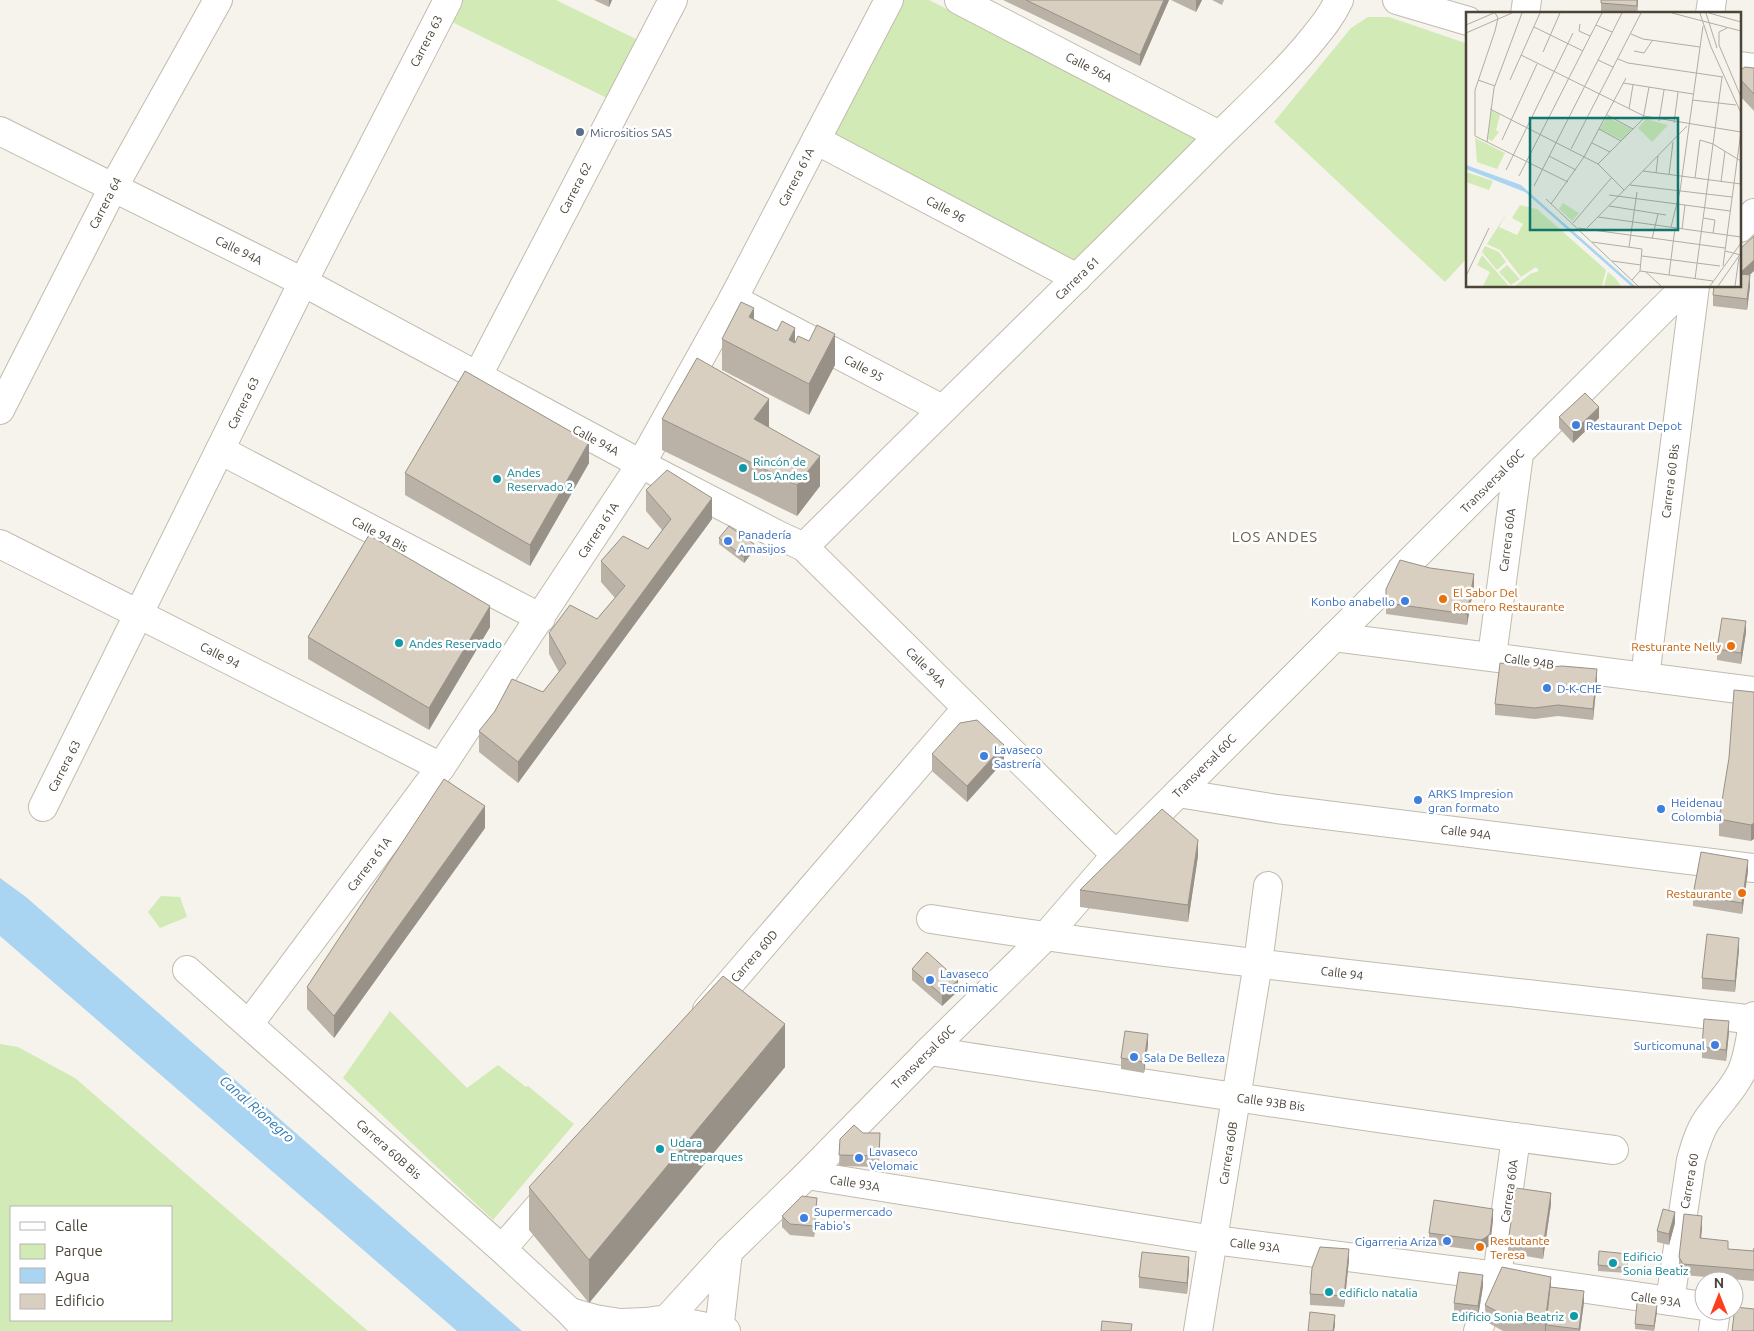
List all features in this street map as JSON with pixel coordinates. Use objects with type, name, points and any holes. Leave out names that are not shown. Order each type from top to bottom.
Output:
[{"type":"street","name":"Carrera 64","points":[[0,410],[113,188],[218,0]]},
{"type":"street","name":"Carrera 63","points":[[44,808],[303,282],[448,0]]},
{"type":"street","name":"Carrera 62","points":[[477,377],[673,0]]},
{"type":"street","name":"Carrera 61A","points":[[249,1024],[441,767],[641,464],[733,299],[889,0]]},
{"type":"street","name":"Calle 96A","points":[[959,0],[1220,135]]},
{"type":"street","name":"Carrera 61","points":[[804,547],[1282,76],[1331,17],[1339,0]]},
{"type":"street","points":[[1397,0],[1466,20]]},
{"type":"street","name":"Calle 94A","points":[[0,131],[303,282],[641,464],[804,547],[1116,855]]},
{"type":"street","name":"Calle 96","points":[[816,140],[1077,278]]},
{"type":"street","points":[[1742,226],[1754,213]]},
{"type":"street","name":"Transversal 60C","points":[[667,1319],[728,1252],[807,1175],[929,1050],[1045,937],[1116,855],[1684,288]]},
{"type":"street","name":"Carrera 60 Bis","points":[[1645,676],[1695,288]]},
{"type":"street","name":"Calle 95","points":[[733,299],[942,409]]},
{"type":"street","name":"Calle 94 Bis","points":[[220,450],[541,618]]},
{"type":"street","name":"Carrera 60A","points":[[1492,656],[1519,454]]},
{"type":"street","name":"Calle 94","points":[[0,544],[441,767]]},
{"type":"street","name":"Calle 94B","points":[[1334,636],[1754,691]]},
{"type":"street","name":"Carrera 60D","points":[[689,1031],[966,708]]},
{"type":"street","name":"Calle 94A","points":[[1178,793],[1277,808],[1754,868]]},
{"type":"street","name":"Carrera 60B","points":[[1198,1331],[1258,963],[1268,886]]},
{"type":"street","name":"Calle 94","points":[[932,919],[1045,937],[1258,963],[1754,1019]]},
{"type":"street","name":"Carrera 60B Bis","points":[[187,970],[502,1249],[579,1321]]},
{"type":"street","name":"Carrera 60","points":[[1670,1301],[1693,1153],[1697,1139],[1707,1121],[1728,1094],[1741,1072],[1754,1019]]},
{"type":"street","name":"Calle 93B Bis","points":[[929,1050],[1516,1138],[1614,1150]]},
{"type":"street","name":"Carrera 60A","points":[[1478,1331],[1497,1276],[1516,1138]]},
{"type":"street","points":[[502,1249],[567,1174]]},
{"type":"street","name":"Calle 93A","points":[[807,1175],[1214,1240],[1497,1276],[1694,1305]]},
{"type":"street","points":[[579,1321],[595,1319],[620,1323],[667,1319],[721,1331],[728,1252]]},
{"type":"street","points":[[1713,1331],[1721,1321]]},
{"type":"green space","points":[[460,0],[556,0],[640,41],[611,100],[450,21]]},
{"type":"green space","points":[[903,0],[929,0],[1200,137],[1084,265],[828,135]]},
{"type":"green space","points":[[1368,17],[1389,17],[1466,43],[1466,259],[1445,282],[1274,122],[1351,28]]},
{"type":"green space","points":[[161,896],[180,897],[187,917],[160,928],[148,912]]},
{"type":"green space","points":[[390,1011],[467,1088],[498,1065],[526,1087],[528,1086],[574,1124],[493,1220],[343,1078]]},
{"type":"green space","points":[[0,1044],[18,1047],[75,1078],[368,1331],[0,1331]]},
{"type":"water","name":"Canal Rionegro","points":[[0,878],[26,897],[522,1331],[457,1331],[0,936]]},
{"type":"building","points":[[1026,0],[1164,0],[1140,55]]},
{"type":"building","points":[[1601,0],[1637,0],[1637,6],[1601,3]]},
{"type":"building","points":[[1745,67],[1754,68],[1754,94],[1742,81],[1742,69]]},
{"type":"building","points":[[1754,236],[1754,260],[1742,271],[1742,247]]},
{"type":"building","points":[[1742,274],[1750,275],[1747,299],[1713,295],[1714,288],[1742,288]]},
{"type":"building","points":[[741,302],[754,308],[749,317],[777,331],[782,321],[795,328],[789,340],[795,343],[798,336],[809,341],[817,325],[835,334],[809,384],[722,339]]},
{"type":"building","points":[[697,358],[769,399],[754,419],[820,456],[797,485],[662,419]]},
{"type":"building","name":"Andes Reservado 2","points":[[465,371],[589,442],[530,545],[405,473]]},
{"type":"building","points":[[1585,393],[1599,407],[1573,432],[1559,417]]},
{"type":"building","points":[[667,470],[712,498],[518,762],[479,731],[495,711],[512,679],[543,692],[566,663],[549,633],[570,605],[597,619],[625,586],[601,561],[623,536],[648,549],[671,519],[646,490]]},
{"type":"building","points":[[729,526],[754,544],[744,557],[719,538]]},
{"type":"building","name":"Andes Reservado","points":[[369,535],[490,606],[429,708],[308,637]]},
{"type":"building","points":[[1400,560],[1430,568],[1474,574],[1467,614],[1386,603],[1386,589]]},
{"type":"building","name":"Resturante Nelly","points":[[1722,618],[1746,621],[1741,653],[1717,649]]},
{"type":"building","points":[[1500,663],[1540,668],[1562,666],[1597,669],[1593,709],[1558,705],[1535,708],[1495,704]]},
{"type":"building","points":[[1734,690],[1754,692],[1754,823],[1751,825],[1719,819],[1729,758]]},
{"type":"building","points":[[977,720],[1004,745],[967,786],[932,754],[960,723]]},
{"type":"building","points":[[444,779],[485,806],[334,1016],[307,987]]},
{"type":"building","points":[[1162,809],[1198,840],[1188,905],[1080,890]]},
{"type":"building","points":[[1701,852],[1748,860],[1742,903],[1693,895]]},
{"type":"building","points":[[1707,934],[1739,938],[1735,981],[1702,978]]},
{"type":"building","points":[[927,952],[958,980],[942,995],[912,969]]},
{"type":"building","name":"Udara Entreparques","points":[[723,976],[785,1024],[589,1260],[529,1187]]},
{"type":"building","points":[[1704,1019],[1729,1021],[1726,1050],[1702,1047]]},
{"type":"building","points":[[1125,1031],[1148,1034],[1144,1062],[1121,1058]]},
{"type":"building","points":[[854,1125],[863,1133],[880,1133],[879,1156],[839,1155],[840,1139]]},
{"type":"building","points":[[1516,1188],[1551,1193],[1543,1248],[1508,1242]]},
{"type":"building","points":[[802,1196],[817,1198],[814,1226],[790,1224],[782,1216]]},
{"type":"building","points":[[1434,1200],[1493,1209],[1490,1234],[1481,1240],[1429,1233]]},
{"type":"building","points":[[1663,1209],[1675,1212],[1669,1234],[1657,1231]]},
{"type":"building","points":[[1684,1214],[1702,1216],[1700,1238],[1728,1241],[1728,1249],[1754,1251],[1754,1270],[1683,1264],[1679,1257]]},
{"type":"building","name":"edificlo natalia","points":[[1320,1247],[1349,1249],[1344,1296],[1310,1294],[1312,1268]]},
{"type":"building","name":"Edificio Sonia Beatiz","points":[[1599,1251],[1628,1254],[1627,1268],[1598,1265]]},
{"type":"building","points":[[1142,1252],[1189,1257],[1187,1283],[1139,1277]]},
{"type":"building","points":[[1502,1267],[1551,1277],[1545,1323],[1518,1323],[1485,1305]]},
{"type":"building","points":[[1459,1272],[1483,1275],[1478,1306],[1454,1303]]},
{"type":"building","points":[[1550,1287],[1584,1291],[1579,1329],[1546,1325]]},
{"type":"building","points":[[1637,1303],[1657,1305],[1654,1326],[1635,1324]]},
{"type":"building","points":[[1744,1308],[1754,1309],[1754,1331],[1732,1331],[1733,1321],[1744,1321]]},
{"type":"building","points":[[1310,1312],[1335,1315],[1333,1331],[1308,1331]]},
{"type":"building","points":[[1102,1321],[1132,1324],[1131,1331],[1101,1331]]},
{"type":"place","name":"Micrositios SAS","points":[[580,132]]},
{"type":"place","name":"Restaurant Depot","points":[[1576,425]]},
{"type":"place","name":"Rincón de Los Andes","points":[[743,468]]},
{"type":"place","name":"Andes Reservado 2","points":[[497,479]]},
{"type":"place","name":"Panadería Amasijos","points":[[728,541]]},
{"type":"place","name":"El Sabor Del Romero Restaurante","points":[[1443,599]]},
{"type":"place","name":"Konbo anabello","points":[[1405,601]]},
{"type":"place","name":"Andes Reservado","points":[[399,643]]},
{"type":"place","name":"Resturante Nelly","points":[[1731,646]]},
{"type":"place","name":"D-K-CHE","points":[[1547,688]]},
{"type":"place","name":"Lavaseco Sastrería","points":[[984,756]]},
{"type":"place","name":"ARKS Impresion gran formato","points":[[1418,800]]},
{"type":"place","name":"Heidenau Colombia","points":[[1661,809]]},
{"type":"place","name":"Restaurante","points":[[1742,893]]},
{"type":"place","name":"Lavaseco Tecnimatic","points":[[930,980]]},
{"type":"place","name":"Surticomunal","points":[[1715,1045]]},
{"type":"place","name":"Sala De Belleza","points":[[1134,1057]]},
{"type":"place","name":"Udara Entreparques","points":[[660,1149]]},
{"type":"place","name":"Lavaseco Velomaic","points":[[859,1158]]},
{"type":"place","name":"Supermercado Fabio's","points":[[804,1218]]},
{"type":"place","name":"Cigarreria Ariza","points":[[1447,1241]]},
{"type":"place","name":"Restutante Teresa","points":[[1480,1247]]},
{"type":"place","name":"Edificio Sonia Beatiz","points":[[1613,1263]]},
{"type":"place","name":"edificlo natalia","points":[[1329,1292]]},
{"type":"place","name":"Edificio Sonia Beatriz","points":[[1574,1316]]},
{"type":"district","name":"LOS ANDES","points":[[1275,536]]}]
